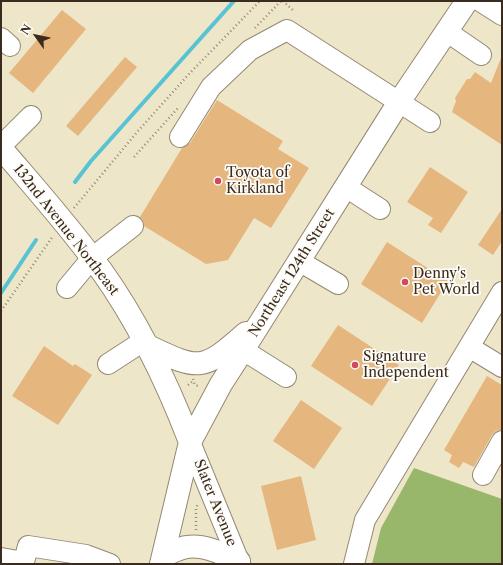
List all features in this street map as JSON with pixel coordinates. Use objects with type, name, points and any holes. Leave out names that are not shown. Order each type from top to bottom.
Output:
[{"type":"main road","name":"Northeast 124th Street","points":[[162,560],[190,442],[221,384],[399,102],[467,1]]},
{"type":"main road","name":"132nd Avenue Northeast","points":[[1,147],[92,258],[124,305],[146,343],[178,410],[190,442]]},
{"type":"main road","points":[[146,343],[178,360],[191,364],[203,363],[215,358],[229,348],[266,314]]},
{"type":"main road","points":[[162,560],[187,547],[204,548],[220,553],[239,563]]},
{"type":"street","points":[[480,1],[502,15]]},
{"type":"street","points":[[180,137],[211,88],[250,50],[287,30],[430,122]]},
{"type":"street","points":[[446,31],[481,55]]},
{"type":"street","points":[[1,147],[31,116]]},
{"type":"street","points":[[346,187],[380,209]]},
{"type":"street","points":[[66,288],[92,258],[133,226]]},
{"type":"street","points":[[299,261],[338,284]]},
{"type":"street","points":[[354,564],[365,520],[502,292]]},
{"type":"street","points":[[108,364],[146,343]]},
{"type":"street","points":[[469,347],[502,367]]},
{"type":"street","points":[[243,350],[286,377]]},
{"type":"street","points":[[483,475],[502,441]]},
{"type":"street","name":"Slater Avenue","points":[[190,442],[239,563]]},
{"type":"street","points":[[1,558],[24,562],[28,546],[86,555],[110,564]]},
{"type":"path","points":[[76,205],[189,74],[260,1]]},
{"type":"path","points":[[283,1],[294,11]]},
{"type":"path","points":[[1,311],[50,240]]},
{"type":"path","points":[[188,385],[193,381],[198,386]]},
{"type":"path","points":[[196,508],[196,534]]},
{"type":"green space","points":[[414,468],[502,499],[502,564],[372,564],[381,528]]},
{"type":"building","points":[[62,10],[86,29],[33,93],[9,73]]},
{"type":"building","points":[[125,57],[137,67],[78,136],[66,126]]},
{"type":"building","points":[[501,58],[502,145],[452,112],[456,101],[455,98],[467,79],[470,79],[475,72],[491,83]]},
{"type":"building","points":[[217,100],[283,141],[278,149],[309,168],[271,228],[254,218],[228,260],[206,264],[144,226],[140,217],[182,148],[190,143]]},
{"type":"building","points":[[430,167],[468,192],[441,233],[428,225],[433,218],[407,202]]},
{"type":"building","points":[[502,209],[502,241],[493,255],[478,245]]},
{"type":"building","name":"Denny's Pet World","points":[[387,242],[448,281],[422,323],[361,284]]},
{"type":"building","name":"Signature Independent","points":[[338,325],[399,365],[372,406],[311,366]]},
{"type":"building","points":[[44,346],[73,366],[75,364],[92,375],[58,425],[12,396]]},
{"type":"building","points":[[487,376],[502,385],[502,430],[496,431],[492,435],[474,467],[463,462],[459,468],[449,462],[452,455],[444,450]]},
{"type":"building","points":[[301,400],[342,428],[314,469],[273,441]]},
{"type":"building","points":[[301,476],[316,540],[277,550],[261,486]]},
{"type":"waterway","points":[[75,182],[91,161],[234,1]]},
{"type":"waterway","points":[[1,293],[36,240]]},
{"type":"place","name":"Toyota of Kirkland","points":[[218,181]]},
{"type":"place","name":"Denny's Pet World","points":[[405,282]]},
{"type":"place","name":"Signature Independent","points":[[355,365]]}]
